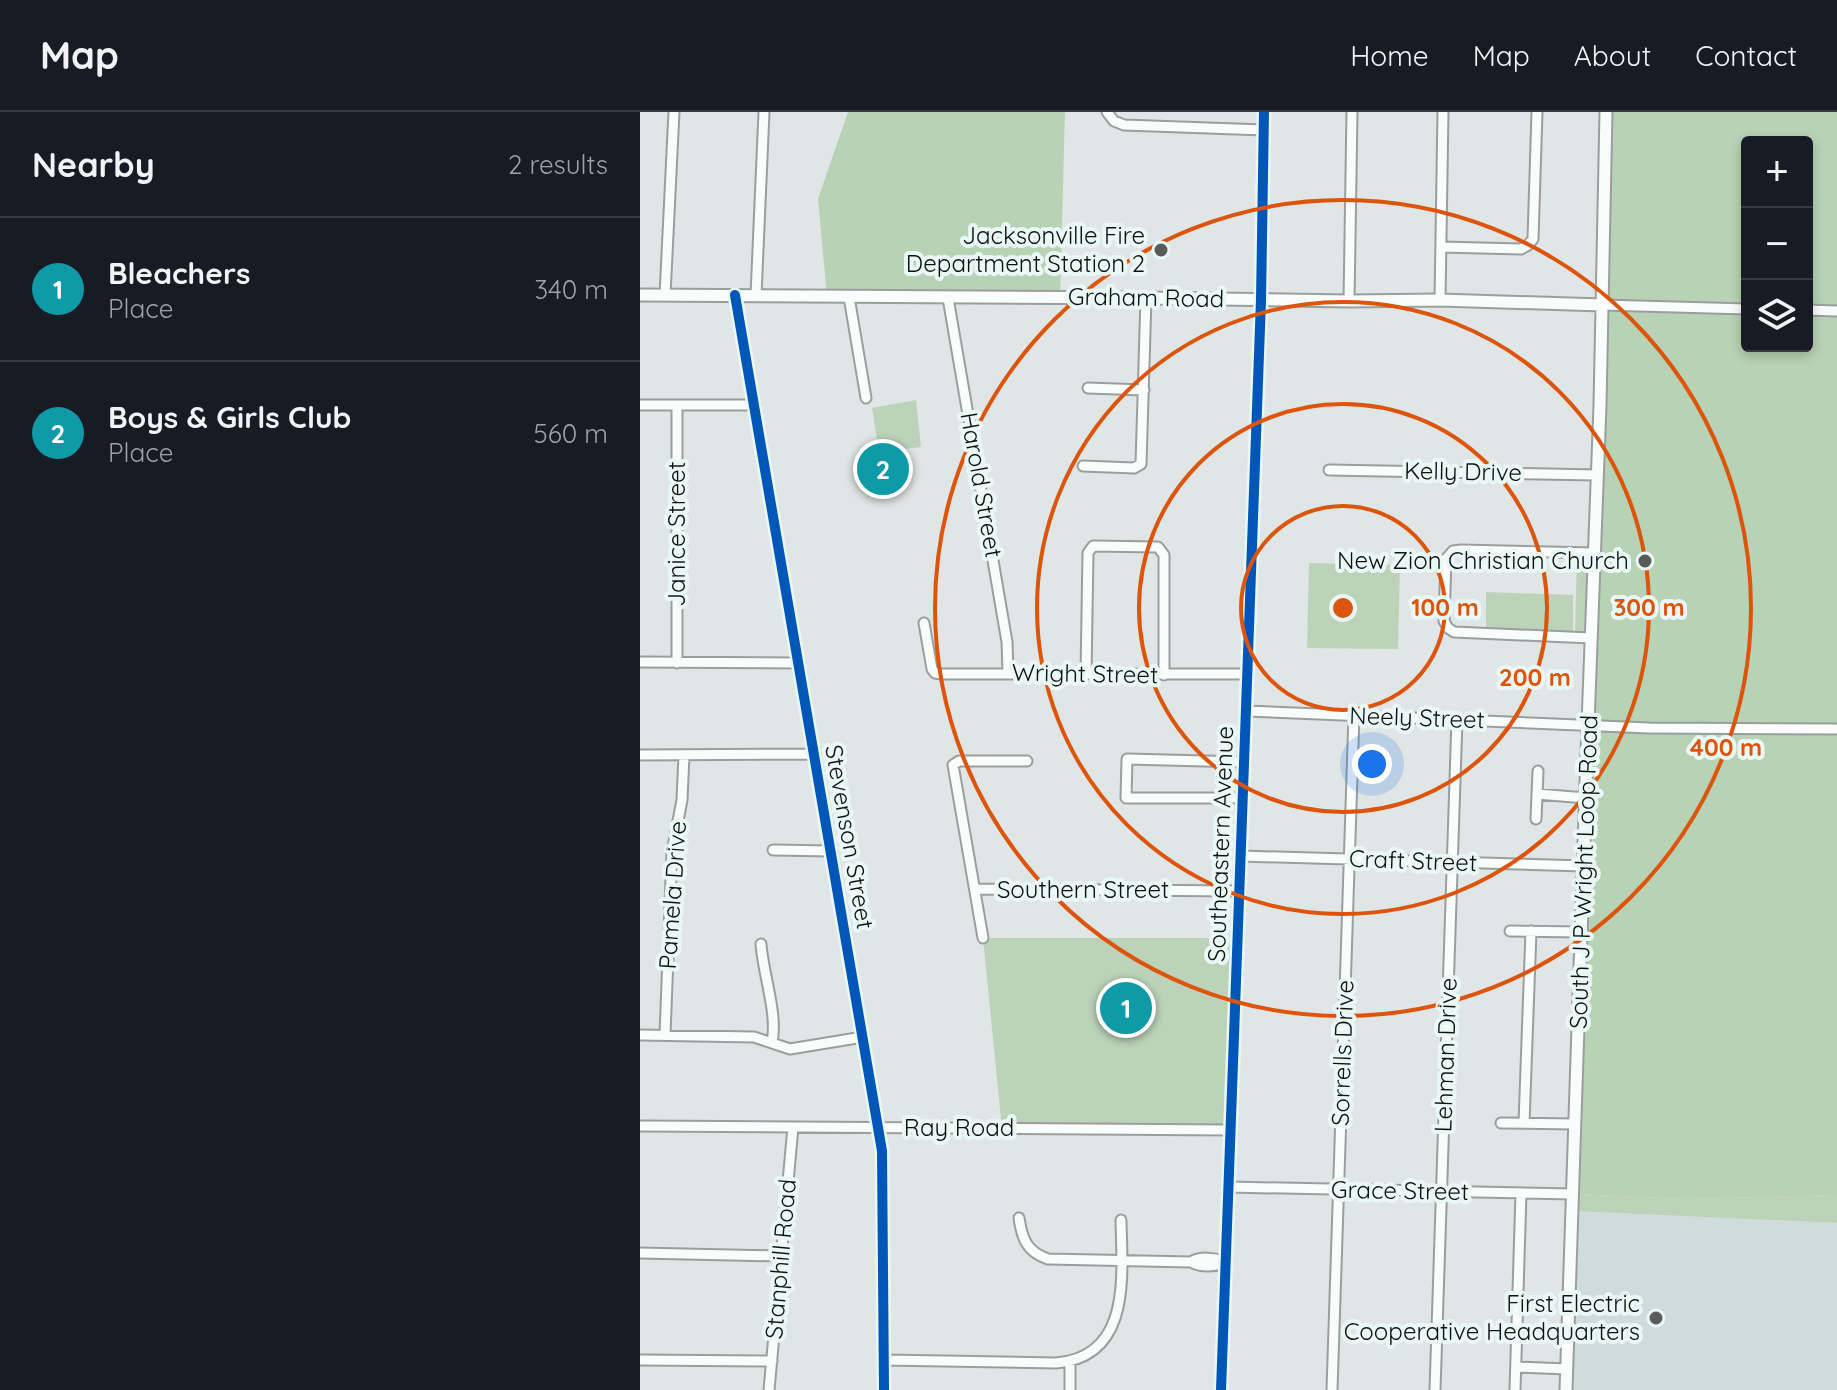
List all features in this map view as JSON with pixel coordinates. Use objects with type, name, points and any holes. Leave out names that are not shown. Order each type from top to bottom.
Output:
[{"type":"main road","name":"South J P Wright Loop Road","points":[[1566,1390],[1598,475],[1606,112]]},
{"type":"main road","name":"Graham Road","points":[[640,295],[1440,300],[1602,305]]},
{"type":"street","points":[[665,295],[674,112]]},
{"type":"street","points":[[756,295],[764,112]]},
{"type":"street","points":[[1107,112],[1114,121],[1124,125],[1264,130]]},
{"type":"street","name":"Southeastern Avenue","points":[[1221,1390],[1261,300],[1264,112]]},
{"type":"street","points":[[1349,301],[1352,112]]},
{"type":"street","points":[[1440,300],[1443,112]]},
{"type":"street","points":[[1441,247],[1521,249],[1533,239],[1537,112]]},
{"type":"street","name":"Stevenson Street","points":[[735,295],[882,1151],[884,1390]]},
{"type":"street","points":[[849,297],[866,398]]},
{"type":"street","name":"Harold Street","points":[[948,298],[1007,642],[1008,673]]},
{"type":"street","points":[[1083,466],[1134,468],[1141,464],[1146,298]]},
{"type":"street","name":"Graham Road","points":[[1602,305],[1741,309]]},
{"type":"street","points":[[1813,310],[1837,311]]},
{"type":"street","points":[[1088,388],[1144,390]]},
{"type":"street","points":[[640,405],[755,405]]},
{"type":"street","name":"Janice Street","points":[[677,405],[677,663]]},
{"type":"street","name":"Kelly Drive","points":[[1329,470],[1598,475]]},
{"type":"street","points":[[1086,674],[1088,550],[1093,546],[1106,546],[1158,547],[1164,555],[1164,675]]},
{"type":"street","points":[[1591,638],[1454,632],[1444,621],[1446,559],[1453,551],[1461,550],[1595,553]]},
{"type":"street","name":"Wright Street","points":[[924,623],[932,669],[941,674],[1247,674]]},
{"type":"street","points":[[640,662],[799,663]]},
{"type":"street","name":"Neely Street","points":[[1246,711],[1649,728],[1837,729]]},
{"type":"street","name":"Sorrells Drive","points":[[1332,1390],[1354,715]]},
{"type":"street","name":"Lehman Drive","points":[[1435,1390],[1457,719]]},
{"type":"street","points":[[640,755],[815,754]]},
{"type":"street","name":"Pamela Drive","points":[[665,1035],[672,852],[682,800],[684,755]]},
{"type":"street","points":[[1243,798],[1126,798],[1127,759],[1244,762]]},
{"type":"street","points":[[983,938],[953,765],[963,761],[1027,761]]},
{"type":"street","points":[[1536,819],[1538,771]]},
{"type":"street","points":[[1537,794],[1586,798]]},
{"type":"street","points":[[773,850],[831,851]]},
{"type":"street","name":"Craft Street","points":[[1241,856],[1584,866]]},
{"type":"street","name":"Southern Street","points":[[975,889],[1240,891]]},
{"type":"street","points":[[1510,931],[1582,932]]},
{"type":"street","points":[[1524,1123],[1531,931]]},
{"type":"street","points":[[761,944],[774,1029],[772,1042]]},
{"type":"street","points":[[640,1035],[754,1037],[790,1049],[863,1037]]},
{"type":"street","points":[[1501,1123],[1575,1124]]},
{"type":"street","name":"Ray Road","points":[[640,1126],[1229,1130]]},
{"type":"street","name":"Stanphill Road","points":[[769,1390],[793,1127]]},
{"type":"street","name":"Grace Street","points":[[1228,1187],[1573,1194]]},
{"type":"street","points":[[1515,1390],[1521,1193]]},
{"type":"street","points":[[1019,1218],[1023,1241],[1041,1257],[1056,1260],[1191,1262],[1198,1265],[1216,1265],[1225,1261]]},
{"type":"street","points":[[884,1360],[1041,1363],[1070,1362],[1087,1353],[1105,1337],[1116,1319],[1122,1294],[1121,1220]]},
{"type":"street","points":[[640,1253],[781,1256]]},
{"type":"street","points":[[640,1360],[772,1361]]},
{"type":"street","points":[[1070,1362],[1070,1390]]},
{"type":"street","points":[[1516,1367],[1567,1369]]},
{"type":"shaded area","points":[[1572,1211],[1837,1223],[1837,1390],[1566,1390]]},
{"type":"green space","points":[[848,112],[1065,112],[1060,298],[827,297],[818,199]]},
{"type":"green space","points":[[1606,112],[1837,112],[1837,1195],[1685,1199],[1573,1194]]},
{"type":"green space","points":[[916,400],[921,447],[879,452],[872,408]]},
{"type":"green space","points":[[1577,556],[1590,559],[1588,630],[1585,634],[1575,634]]},
{"type":"green space","points":[[1309,563],[1400,565],[1398,649],[1307,648]]},
{"type":"green space","points":[[1486,592],[1573,595],[1573,633],[1486,630]]},
{"type":"green space","points":[[983,938],[1238,939],[1229,1130],[1002,1129]]},
{"type":"green space","points":[[1573,1194],[1685,1199],[1837,1195],[1837,1223],[1572,1211]]},
{"type":"cycle path","points":[[1221,1390],[1261,300],[1264,112]]},
{"type":"cycle path","points":[[735,295],[882,1151],[884,1390]]},
{"type":"place","name":"Jacksonville Fire Department Station 2","points":[[1161,250]]},
{"type":"place","name":"Boys & Girls Club","points":[[883,469]]},
{"type":"place","name":"New Zion Christian Church","points":[[1645,561]]},
{"type":"place","name":"Bleachers","points":[[1126,1008]]},
{"type":"place","name":"First Electric Cooperative Headquarters","points":[[1656,1318]]}]
